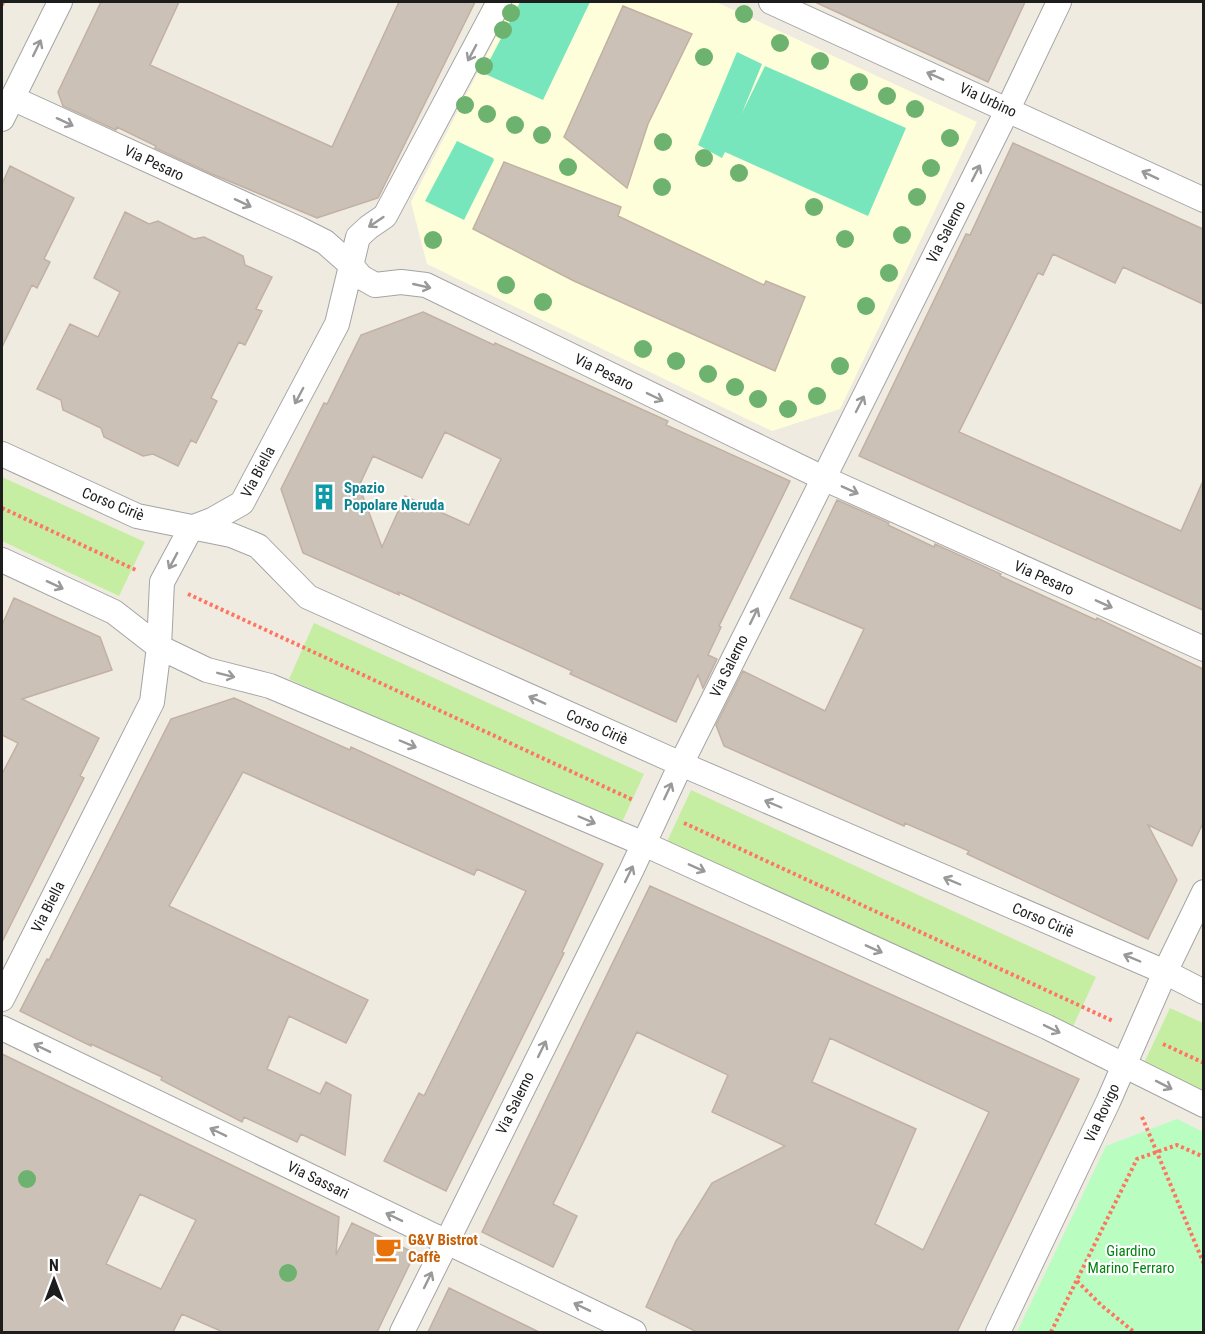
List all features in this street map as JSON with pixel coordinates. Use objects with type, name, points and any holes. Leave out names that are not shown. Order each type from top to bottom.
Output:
[{"type":"street","points":[[2,119],[60,2]]},
{"type":"street","name":"Via Biella","points":[[2,999],[152,702],[159,647],[162,582],[191,528],[212,520],[242,503],[337,324],[357,237],[385,216],[499,2]]},
{"type":"street","name":"Via Urbino","points":[[771,2],[1203,200]]},
{"type":"street","name":"Via Salerno","points":[[402,1332],[1059,2]]},
{"type":"street","name":"Via Pesaro","points":[[12,98],[325,242],[361,277],[375,285],[401,282],[426,285],[823,478],[1203,649]]},
{"type":"street","name":"Corso Ciriè","points":[[2,454],[137,516],[231,535],[258,546],[308,597],[681,764],[1165,972],[1203,992]]},
{"type":"street","points":[[2,560],[114,612],[159,647],[207,670],[270,686],[644,844],[1047,1027],[1203,1105]]},
{"type":"street","name":"Via Rovigo","points":[[998,1332],[1203,892]]},
{"type":"street","name":"Via Sassari","points":[[2,1028],[634,1332]]},
{"type":"path","points":[[2,508],[1203,1063]]},
{"type":"path","points":[[1142,1118],[1203,1264]]},
{"type":"path","points":[[1051,1332],[1137,1159],[1177,1144],[1203,1157]]},
{"type":"path","points":[[1077,1281],[1129,1331],[1134,1332]]},
{"type":"shaded area","points":[[514,2],[716,2],[977,122],[840,409],[772,431],[427,264],[411,202]]},
{"type":"green space","points":[[520,2],[590,2],[543,100],[483,73]]},
{"type":"green space","points":[[737,52],[762,64],[742,113],[765,66],[906,128],[868,216],[725,152],[722,158],[698,145]]},
{"type":"green space","points":[[457,141],[494,160],[464,220],[425,201]]},
{"type":"green space","points":[[2,477],[145,542],[119,596],[2,541]]},
{"type":"green space","points":[[314,623],[644,774],[618,831],[289,679]]},
{"type":"green space","points":[[691,790],[1096,977],[1070,1033],[665,846]]},
{"type":"green space","points":[[1170,1008],[1203,1023],[1203,1091],[1144,1063]]},
{"type":"green space","name":"Giardino Marino Ferraro","points":[[1177,1119],[1203,1132],[1203,1332],[1017,1332],[1106,1146]]},
{"type":"building","points":[[101,2],[179,2],[150,65],[332,147],[399,2],[475,2],[378,198],[317,218],[212,174],[155,148],[156,146],[117,127],[116,130],[63,106],[58,92]]},
{"type":"building","points":[[815,2],[1025,2],[988,82]]},
{"type":"building","points":[[623,6],[692,34],[648,124],[627,188],[564,137]]},
{"type":"building","points":[[1013,143],[1203,229],[1203,304],[1123,267],[1115,283],[1053,254],[1043,275],[1038,273],[959,432],[1181,531],[1203,481],[1203,610],[859,456],[966,234],[970,235]]},
{"type":"building","points":[[504,162],[621,207],[618,216],[764,285],[766,281],[805,297],[775,371],[574,281],[473,229]]},
{"type":"building","points":[[10,166],[74,198],[44,259],[50,262],[37,288],[32,285],[2,347],[2,184]]},
{"type":"building","points":[[125,212],[149,224],[158,221],[194,239],[204,237],[243,256],[245,265],[272,277],[256,309],[262,311],[245,345],[239,342],[211,398],[217,401],[196,443],[191,440],[178,466],[153,454],[143,456],[104,437],[101,428],[63,410],[61,400],[37,389],[70,324],[98,337],[120,292],[94,278]]},
{"type":"building","points":[[423,312],[668,421],[666,425],[790,481],[719,626],[721,627],[708,655],[717,659],[703,688],[698,675],[676,722],[570,674],[572,671],[398,592],[399,595],[303,553],[281,489],[361,335]],"holes":[[[445,432],[501,459],[469,525],[405,496],[382,547],[359,486],[373,456],[422,478]]]},
{"type":"building","points":[[837,500],[889,523],[888,525],[934,547],[935,544],[1203,669],[1203,823],[1192,846],[1148,825],[1177,880],[1148,939],[967,854],[969,851],[905,823],[904,826],[724,746],[716,725],[743,671],[825,711],[864,629],[790,598]]},
{"type":"building","points":[[14,598],[100,637],[112,670],[22,699],[99,738],[80,776],[84,778],[2,942],[2,774],[18,743],[2,735],[2,625]]},
{"type":"building","points":[[234,698],[350,750],[351,747],[603,864],[562,952],[564,953],[446,1191],[384,1161],[419,1093],[424,1096],[526,891],[477,869],[474,875],[243,772],[169,906],[368,1000],[346,1043],[289,1016],[267,1069],[320,1094],[326,1082],[351,1095],[345,1155],[301,1134],[297,1142],[244,1117],[242,1122],[161,1080],[162,1077],[91,1044],[91,1046],[20,1011],[47,959],[49,960],[171,719]]},
{"type":"building","points":[[650,886],[1079,1079],[957,1332],[697,1332],[646,1307],[676,1241],[712,1183],[785,1146],[712,1112],[728,1075],[637,1032],[553,1204],[577,1216],[553,1267],[482,1232]],"holes":[[[830,1038],[989,1112],[923,1250],[875,1224],[916,1129],[812,1082]]]},
{"type":"building","points":[[2,1054],[339,1217],[336,1255],[352,1223],[415,1253],[377,1332],[223,1332],[182,1314],[173,1332],[2,1332]],"holes":[[[140,1194],[196,1220],[161,1289],[106,1264]]]},
{"type":"building","points":[[449,1288],[539,1332],[428,1332]]},
{"type":"place","name":"Spazio Popolare Neruda","points":[[324,497]]},
{"type":"place","name":"G&V Bistrot Caffè","points":[[388,1249]]}]
